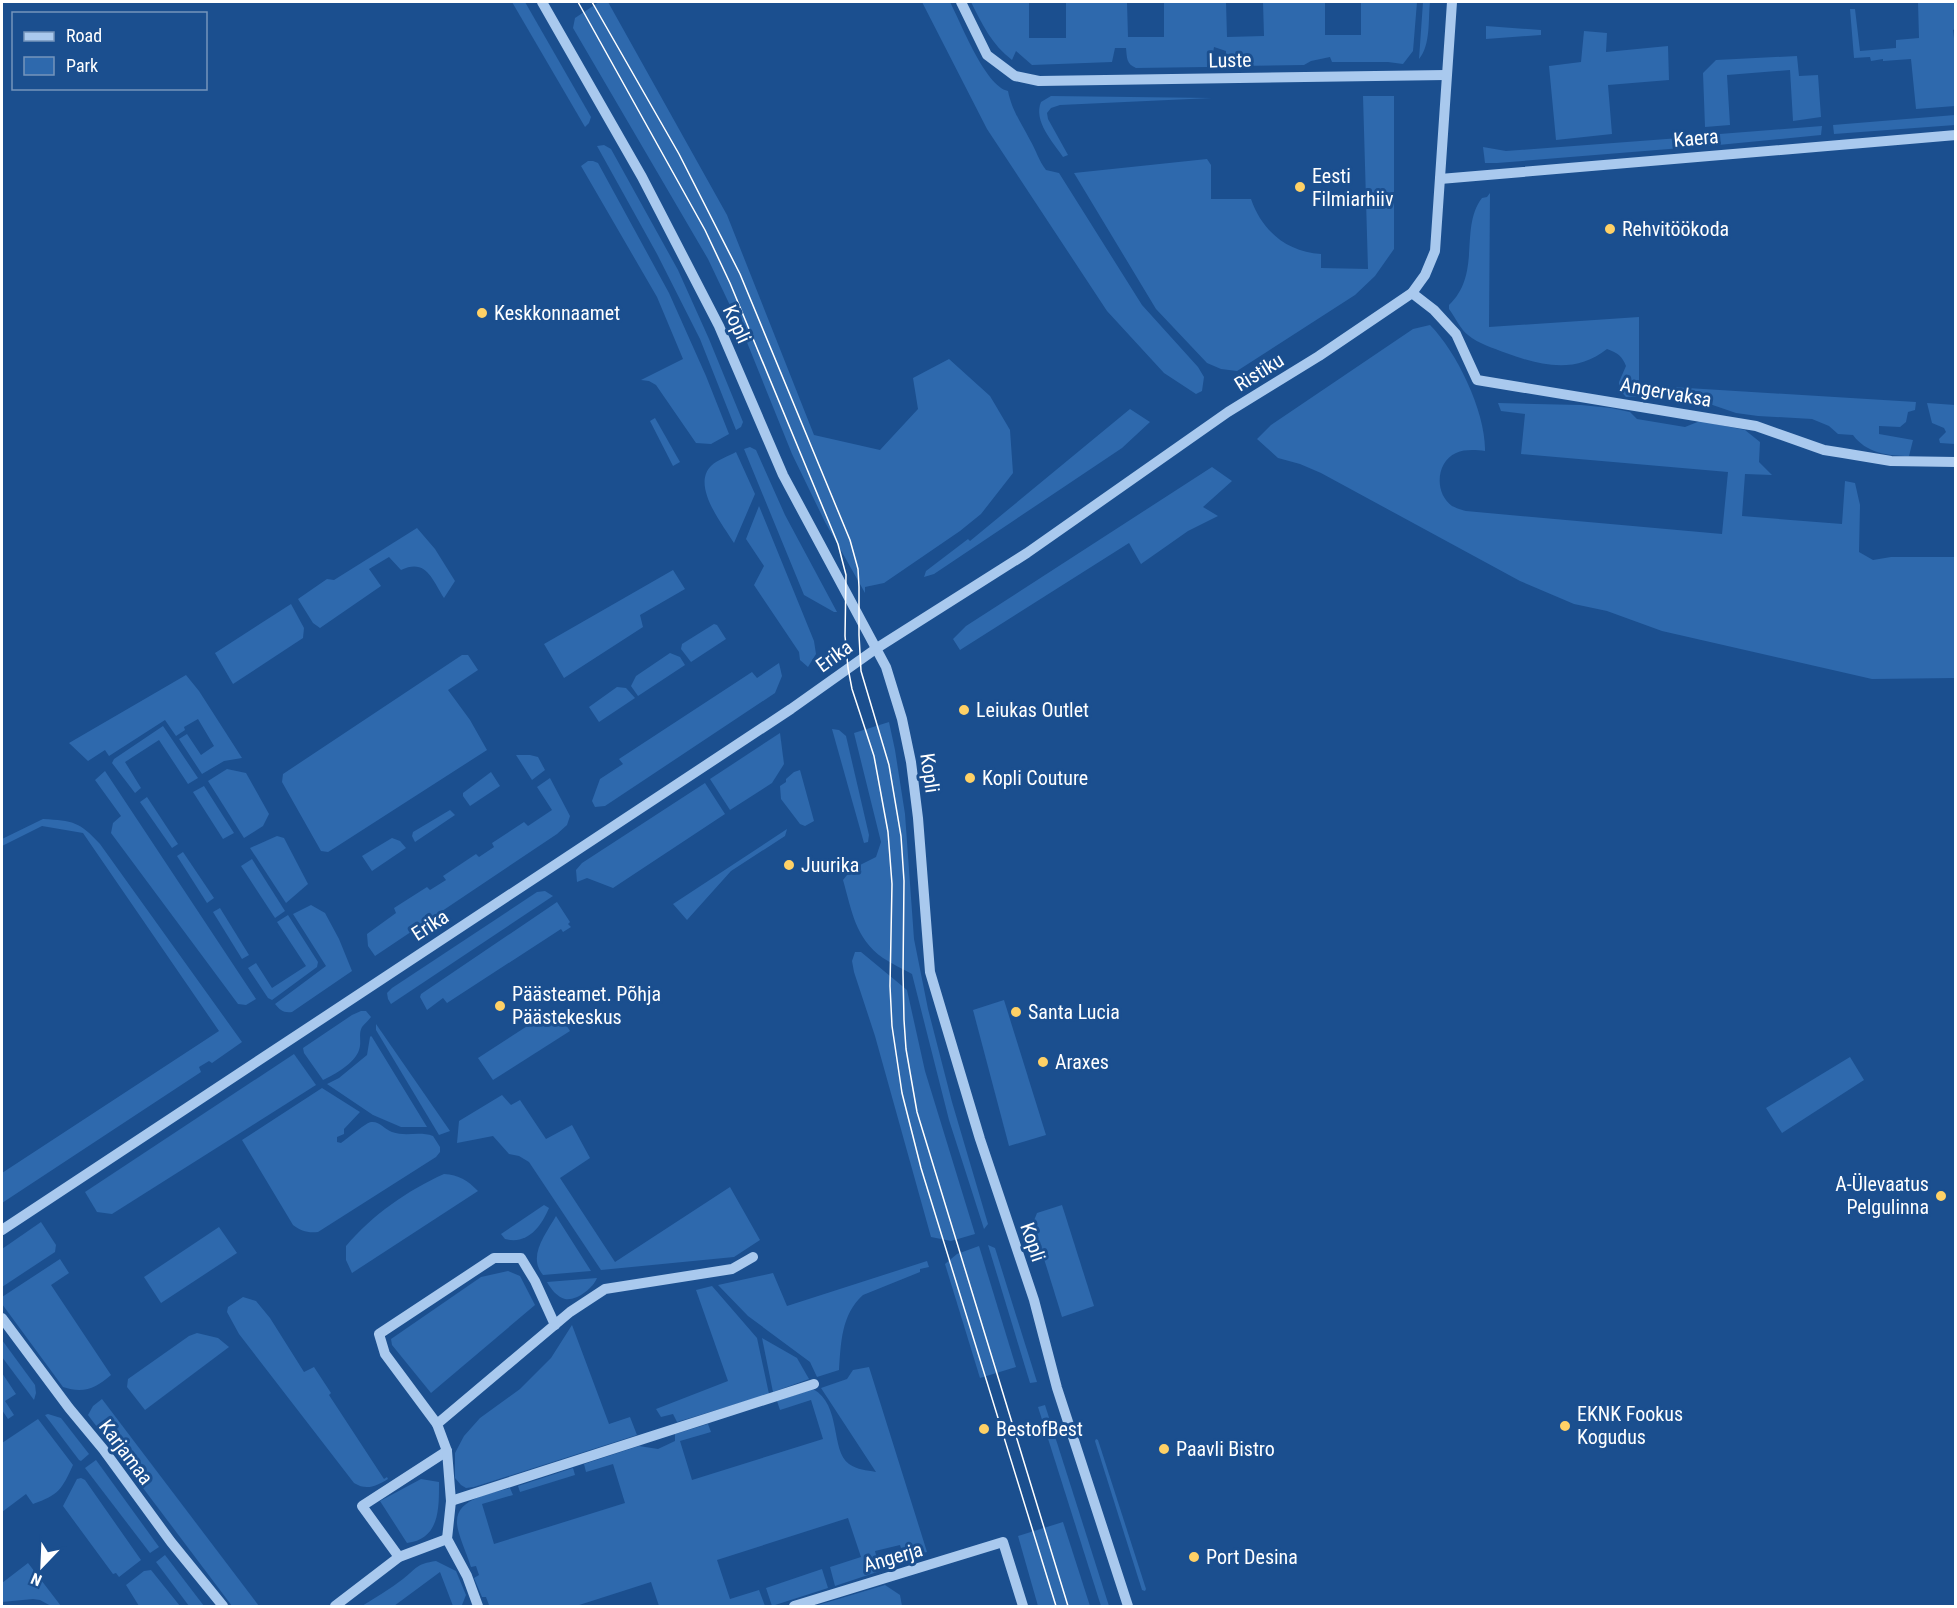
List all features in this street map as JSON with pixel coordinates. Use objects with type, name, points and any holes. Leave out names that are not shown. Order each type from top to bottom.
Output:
[{"type":"street","name":"Kopli","points":[[542,2],[642,177],[719,326],[783,475],[886,667],[911,762],[918,818],[930,972],[980,1139],[1034,1300],[1057,1388],[1128,1606]]},
{"type":"street","name":"Luste","points":[[961,2],[987,55],[1016,76],[1039,81],[1446,75]]},
{"type":"street","name":"Ristiku","points":[[877,648],[1027,553],[1228,412],[1319,356],[1412,293],[1425,275],[1435,251],[1452,2]]},
{"type":"street","name":"Kaera","points":[[1440,179],[1956,135]]},
{"type":"street","name":"Angervaksa","points":[[1412,293],[1434,310],[1456,334],[1477,380],[1756,426],[1824,450],[1891,461],[1956,462]]},
{"type":"street","name":"Erika","points":[[2,1230],[782,716],[877,648]]},
{"type":"street","points":[[437,1424],[570,1312],[605,1289],[732,1269],[753,1257]]},
{"type":"street","points":[[478,1606],[467,1576],[447,1539],[451,1501],[447,1450],[437,1424],[385,1354],[379,1334],[494,1258],[521,1258],[535,1281],[555,1326]]},
{"type":"street","name":"Karjamaa","points":[[2,1318],[171,1542],[223,1606]]},
{"type":"street","points":[[451,1501],[814,1384]]},
{"type":"street","points":[[399,1557],[362,1506],[447,1450]]},
{"type":"street","points":[[334,1606],[399,1557],[447,1539]]},
{"type":"street","name":"Angerja","points":[[794,1606],[1003,1542],[1023,1606]]},
{"type":"green space","points":[[512,2],[525,2],[591,117],[585,127]]},
{"type":"green space","points":[[599,2],[608,2],[727,215],[814,435],[880,450],[918,409],[913,378],[949,359],[990,396],[1010,430],[1013,473],[981,514],[884,583],[865,587],[865,593],[825,522],[792,454],[744,335],[708,259],[573,28],[575,18]]},
{"type":"green space","points":[[922,2],[950,2],[982,66],[999,87],[1008,91],[1014,111],[1044,167],[1046,170],[1059,173],[1142,305],[1198,367],[1204,377],[1202,391],[1196,394],[1164,373],[1107,311],[987,129]]},
{"type":"green space","points":[[971,2],[1029,2],[1029,38],[1066,38],[1066,2],[1127,2],[1128,37],[1164,37],[1164,2],[1226,2],[1227,37],[1264,36],[1263,2],[1325,2],[1325,35],[1361,35],[1361,2],[1417,2],[1413,51],[1403,64],[1332,62],[1330,57],[1304,65],[1238,66],[1228,64],[1226,51],[1214,47],[1212,59],[1207,67],[1136,68],[1129,62],[1126,48],[1115,48],[1112,62],[1032,65],[1016,51],[1012,60],[993,41]]},
{"type":"green space","points":[[1423,2],[1430,2],[1429,24],[1426,47],[1419,59]]},
{"type":"green space","points":[[1918,2],[1955,2],[1955,29],[1953,30],[1954,38],[1956,38],[1955,106],[1916,109],[1911,59],[1871,61],[1870,57],[1854,58],[1850,9],[1855,9],[1860,51],[1896,48],[1896,40],[1919,38]]},
{"type":"green space","points":[[1486,26],[1541,30],[1541,35],[1486,39]]},
{"type":"green space","points":[[1584,31],[1607,33],[1606,52],[1668,46],[1669,80],[1608,85],[1612,134],[1556,140],[1549,66],[1581,62]]},
{"type":"green space","points":[[1797,56],[1799,76],[1818,75],[1821,117],[1793,121],[1790,70],[1727,75],[1730,125],[1705,127],[1703,73],[1716,60]]},
{"type":"green space","points":[[1051,96],[1212,98],[1060,105],[1051,108],[1047,113],[1048,119],[1068,155],[1063,157],[1045,131],[1040,116],[1041,102]]},
{"type":"green space","points":[[1363,96],[1394,96],[1394,249],[1375,276],[1355,295],[1237,371],[1221,369],[1207,363],[1156,309],[1074,173],[1207,159],[1211,165],[1211,199],[1251,199],[1262,221],[1277,238],[1297,249],[1321,254],[1321,268],[1368,269]]},
{"type":"green space","points":[[1955,115],[1955,125],[1834,134],[1833,125]]},
{"type":"green space","points":[[1822,126],[1821,135],[1708,146],[1707,135]]},
{"type":"green space","points":[[1693,137],[1694,147],[1497,163],[1485,163],[1483,147],[1506,151]]},
{"type":"green space","points":[[604,145],[611,149],[678,270],[743,422],[736,430],[700,339],[657,254],[597,146]]},
{"type":"green space","points":[[588,161],[598,163],[669,293],[706,376],[729,434],[711,444],[696,443],[656,385],[641,380],[683,359],[657,297],[581,166]]},
{"type":"green space","points":[[1490,193],[1489,327],[1639,317],[1639,385],[1916,402],[1915,410],[1908,412],[1906,422],[1900,427],[1879,426],[1879,434],[1913,440],[1909,456],[1871,450],[1853,435],[1838,434],[1829,426],[1812,419],[1736,413],[1698,400],[1657,395],[1626,397],[1619,389],[1619,382],[1626,366],[1619,355],[1607,349],[1595,357],[1571,365],[1545,364],[1519,358],[1486,346],[1472,338],[1460,327],[1449,305],[1459,293],[1465,279],[1475,210],[1482,198],[1487,197]]},
{"type":"green space","points":[[1430,325],[1460,367],[1481,419],[1484,436],[1485,451],[1459,452],[1449,457],[1444,463],[1440,486],[1442,494],[1452,506],[1466,511],[1722,534],[1728,472],[1521,454],[1525,414],[1501,411],[1498,403],[1611,408],[1630,412],[1637,419],[1685,427],[1700,421],[1745,430],[1760,442],[1759,462],[1772,475],[1745,474],[1742,516],[1842,524],[1845,481],[1855,483],[1860,505],[1859,552],[1873,560],[1891,557],[1955,557],[1955,678],[1872,679],[1662,631],[1607,611],[1574,604],[1520,581],[1321,473],[1278,458],[1257,439],[1271,425],[1413,329]]},
{"type":"green space","points":[[1927,403],[1955,405],[1955,444],[1940,443],[1939,439],[1946,432],[1944,428],[1932,423]]},
{"type":"green space","points":[[1130,409],[1150,422],[1122,448],[934,574],[924,577],[926,571],[968,539],[970,541]]},
{"type":"green space","points":[[655,418],[680,462],[673,466],[650,421]]},
{"type":"green space","points":[[750,447],[756,450],[785,515],[837,612],[804,595],[744,449]]},
{"type":"green space","points":[[736,452],[755,494],[734,543],[711,505],[705,484],[706,474],[711,466]]},
{"type":"green space","points":[[1212,467],[1232,481],[1203,507],[1218,516],[1188,531],[1141,564],[1129,543],[960,650],[953,639],[966,626]]},
{"type":"green space","points":[[759,506],[814,641],[816,654],[808,667],[800,660],[799,652],[754,585],[764,566],[746,539]]},
{"type":"green space","points":[[417,528],[435,549],[455,581],[444,598],[427,572],[417,567],[401,570],[389,557],[369,569],[381,586],[320,628],[313,623],[298,599],[327,579],[334,580]]},
{"type":"green space","points":[[673,570],[685,589],[640,615],[643,627],[564,678],[544,644]]},
{"type":"green space","points":[[291,604],[304,628],[303,638],[233,684],[215,653]]},
{"type":"green space","points":[[714,624],[726,639],[691,662],[681,649],[682,644]]},
{"type":"green space","points":[[670,653],[680,657],[685,665],[638,696],[631,686],[636,676]]},
{"type":"green space","points":[[462,655],[468,655],[478,670],[448,690],[470,720],[487,750],[328,852],[321,851],[282,782],[283,774]]},
{"type":"green space","points":[[779,663],[782,676],[775,693],[605,806],[595,807],[592,801],[600,779],[623,764],[619,759],[752,672],[757,678]]},
{"type":"green space","points":[[186,675],[199,691],[242,758],[224,761],[202,774],[179,739],[187,734],[201,755],[214,746],[198,719],[184,727],[185,730],[176,736],[165,720],[109,756],[105,750],[88,761],[69,743]]},
{"type":"green space","points":[[617,687],[626,688],[635,698],[599,722],[589,707]]},
{"type":"green space","points":[[889,722],[905,814],[914,939],[928,1009],[952,1102],[988,1224],[984,1229],[949,1120],[912,974],[883,958],[866,942],[852,913],[843,880],[852,869],[876,857],[881,842],[854,733]]},
{"type":"green space","points":[[163,726],[198,778],[188,784],[159,740],[125,762],[141,788],[135,793],[112,763],[114,759]]},
{"type":"green space","points":[[832,729],[839,730],[846,736],[869,835],[868,842],[864,843]]},
{"type":"green space","points":[[780,733],[784,764],[772,783],[730,810],[710,779]]},
{"type":"green space","points":[[516,755],[538,757],[545,770],[532,780]]},
{"type":"green space","points":[[227,769],[246,773],[269,814],[263,826],[244,838],[208,781]]},
{"type":"green space","points":[[800,770],[814,821],[805,826],[800,824],[781,799],[780,786],[794,772]]},
{"type":"green space","points":[[105,771],[256,999],[246,1005],[238,1004],[111,833],[113,823],[121,816],[95,780]]},
{"type":"green space","points":[[491,772],[500,786],[470,806],[463,793]]},
{"type":"green space","points":[[550,778],[570,816],[567,825],[375,956],[368,946],[367,934],[396,913],[394,908],[427,887],[430,890],[446,880],[443,876],[476,854],[479,857],[494,847],[492,843],[524,822],[528,826],[552,810],[537,787]]},
{"type":"green space","points":[[705,783],[725,814],[613,888],[587,878],[577,882],[576,870],[582,863]]},
{"type":"green space","points":[[204,786],[234,833],[223,839],[193,792]]},
{"type":"green space","points":[[147,797],[178,844],[172,848],[140,802]]},
{"type":"green space","points":[[450,810],[455,815],[415,842],[413,832]]},
{"type":"green space","points":[[43,819],[75,824],[100,844],[242,1042],[212,1063],[209,1061],[199,1067],[201,1072],[2,1203],[2,1173],[219,1031],[83,833],[42,826],[2,846],[2,839]]},
{"type":"green space","points":[[787,829],[785,836],[731,871],[687,920],[673,904]]},
{"type":"green space","points":[[277,836],[284,838],[308,884],[286,903],[250,848]]},
{"type":"green space","points":[[392,838],[400,841],[406,848],[372,871],[362,856]]},
{"type":"green space","points":[[183,852],[214,898],[207,903],[177,856]]},
{"type":"green space","points":[[252,859],[285,911],[275,918],[241,866]]},
{"type":"green space","points":[[545,891],[553,896],[391,1004],[387,993],[392,988],[537,892]]},
{"type":"green space","points":[[557,902],[571,927],[563,932],[561,929],[447,1003],[443,998],[427,1010],[420,997],[421,994]]},
{"type":"green space","points":[[311,905],[325,913],[352,971],[292,1012],[284,1011],[275,1004],[326,966],[293,914]]},
{"type":"green space","points":[[220,908],[249,955],[242,959],[213,912]]},
{"type":"green space","points":[[288,915],[318,962],[317,967],[272,1000],[268,998],[248,968],[256,963],[272,988],[306,966],[277,922]]},
{"type":"green space","points":[[855,952],[861,952],[907,990],[925,1071],[975,1234],[951,1241],[931,1237],[875,1036],[854,972],[852,961]]},
{"type":"green space","points":[[1004,1000],[1046,1135],[1009,1146],[973,1010]]},
{"type":"green space","points":[[555,1008],[570,1031],[493,1080],[478,1058]]},
{"type":"green space","points":[[361,1011],[366,1011],[371,1017],[361,1030],[357,1055],[344,1068],[323,1080],[304,1053],[303,1048]]},
{"type":"green space","points":[[376,1024],[450,1131],[439,1135],[376,1030]]},
{"type":"green space","points":[[371,1036],[427,1127],[401,1127],[373,1115],[327,1084],[339,1078],[367,1055]]},
{"type":"green space","points":[[294,1054],[316,1085],[112,1214],[97,1212],[85,1192]]},
{"type":"green space","points":[[1850,1057],[1864,1080],[1782,1133],[1766,1108]]},
{"type":"green space","points":[[322,1088],[360,1112],[344,1129],[344,1134],[337,1137],[337,1142],[341,1143],[365,1125],[374,1122],[397,1133],[433,1136],[440,1147],[440,1152],[436,1157],[318,1232],[311,1232],[293,1225],[242,1140]]},
{"type":"green space","points":[[502,1095],[511,1105],[520,1100],[546,1139],[572,1125],[590,1158],[560,1178],[615,1262],[730,1187],[760,1240],[734,1257],[601,1270],[529,1162],[519,1156],[509,1154],[493,1136],[457,1143],[459,1121]]},
{"type":"green space","points":[[444,1174],[462,1179],[478,1191],[352,1273],[346,1260],[346,1246],[356,1235],[391,1204]]},
{"type":"green space","points":[[544,1205],[549,1208],[546,1215],[532,1233],[513,1240],[505,1239],[501,1234]]},
{"type":"green space","points":[[1062,1205],[1094,1306],[1062,1317],[1033,1223],[1037,1213]]},
{"type":"green space","points":[[556,1216],[591,1271],[543,1275],[539,1268],[537,1253]]},
{"type":"green space","points":[[41,1222],[56,1245],[55,1252],[2,1287],[2,1249]]},
{"type":"green space","points":[[219,1227],[237,1253],[161,1303],[144,1277]]},
{"type":"green space","points":[[988,1245],[995,1248],[1037,1382],[1030,1383]]},
{"type":"green space","points":[[979,1246],[1016,1367],[980,1378],[945,1264],[957,1254]]},
{"type":"green space","points":[[60,1259],[69,1273],[51,1285],[111,1375],[95,1386],[83,1390],[63,1387],[2,1304],[2,1297]]},
{"type":"green space","points":[[927,1261],[929,1267],[920,1269],[920,1272],[863,1295],[846,1320],[839,1370],[817,1377],[810,1362],[748,1316],[718,1285],[773,1273],[787,1306]]},
{"type":"green space","points":[[508,1271],[520,1276],[535,1305],[431,1393],[392,1345],[391,1339],[481,1277]]},
{"type":"green space","points":[[597,1278],[584,1293],[570,1299],[557,1295],[547,1282]]},
{"type":"green space","points":[[712,1286],[757,1338],[769,1394],[677,1422],[673,1414],[661,1417],[656,1409],[728,1381],[696,1290]]},
{"type":"green space","points":[[243,1297],[256,1301],[270,1318],[304,1372],[314,1367],[331,1393],[329,1395],[384,1479],[387,1477],[388,1479],[371,1487],[363,1487],[354,1483],[239,1334],[227,1312],[228,1307]]},
{"type":"green space","points":[[572,1325],[609,1424],[630,1417],[637,1435],[474,1487],[466,1488],[461,1485],[455,1478],[455,1453],[464,1436],[480,1418],[520,1389],[551,1358]]},
{"type":"green space","points":[[197,1333],[218,1338],[229,1347],[145,1410],[127,1387],[128,1379],[189,1336]]},
{"type":"green space","points":[[762,1338],[797,1358],[809,1379],[773,1392]]},
{"type":"green space","points":[[2,1340],[35,1385],[34,1400],[2,1357]]},
{"type":"green space","points":[[869,1367],[927,1552],[904,1557],[900,1545],[875,1551],[880,1571],[835,1586],[830,1567],[861,1557],[848,1518],[717,1560],[730,1599],[759,1590],[765,1606],[659,1606],[651,1582],[576,1606],[486,1606],[489,1605],[486,1597],[482,1597],[474,1578],[479,1575],[476,1566],[471,1567],[457,1525],[459,1513],[469,1502],[510,1488],[513,1495],[482,1504],[494,1544],[625,1503],[613,1464],[586,1472],[584,1464],[639,1446],[658,1449],[675,1441],[675,1434],[708,1424],[711,1432],[680,1441],[692,1480],[823,1439],[811,1400],[780,1410],[777,1401],[813,1389],[822,1396],[828,1406],[843,1457],[856,1468],[876,1472],[821,1388],[847,1379],[853,1370]]},
{"type":"green space","points":[[2,1373],[16,1394],[5,1401],[14,1415],[8,1419],[2,1410]]},
{"type":"green space","points":[[102,1399],[259,1606],[232,1606],[88,1415],[93,1406]]},
{"type":"green space","points":[[1045,1405],[1109,1606],[1101,1606],[1038,1407]]},
{"type":"green space","points":[[45,1415],[61,1418],[89,1454],[81,1461]]},
{"type":"green space","points":[[38,1419],[73,1465],[66,1480],[54,1494],[33,1504],[26,1494],[2,1512],[2,1443]]},
{"type":"green space","points":[[1096,1439],[1098,1440],[1145,1591],[1142,1590]]},
{"type":"green space","points":[[96,1460],[159,1547],[150,1553],[85,1468]]},
{"type":"green space","points":[[573,1468],[575,1475],[520,1492],[518,1486]]},
{"type":"green space","points":[[77,1479],[85,1480],[141,1560],[119,1577],[116,1573],[113,1574],[63,1506]]},
{"type":"green space","points":[[421,1479],[439,1482],[438,1512],[432,1529],[426,1535],[407,1543],[380,1501]]},
{"type":"green space","points":[[1063,1522],[1090,1606],[1038,1606],[1018,1536]]},
{"type":"green space","points":[[165,1555],[204,1606],[189,1606],[156,1562]]},
{"type":"green space","points":[[436,1561],[456,1571],[466,1595],[462,1605],[453,1606],[440,1572],[394,1606],[362,1606],[398,1583],[417,1567]]},
{"type":"green space","points":[[28,1563],[61,1606],[51,1606],[33,1599],[2,1602],[2,1583]]},
{"type":"green space","points":[[822,1569],[828,1588],[772,1606],[766,1588]]},
{"type":"green space","points":[[151,1570],[180,1606],[139,1606],[126,1585],[144,1571]]},
{"type":"green space","points":[[885,1585],[900,1595],[902,1606],[815,1606]]},
{"type":"tram line","points":[[578,2],[705,230],[730,283],[838,544],[846,575],[845,636],[848,668],[852,689],[874,756],[888,832],[892,884],[890,986],[892,1026],[902,1093],[921,1168],[1056,1606]]},
{"type":"tram line","points":[[592,2],[679,154],[740,274],[850,540],[858,569],[861,671],[889,765],[901,836],[904,881],[904,1020],[906,1049],[917,1112],[1068,1606]]},
{"type":"place","name":"Eesti Filmiarhiiv","points":[[1300,187]]},
{"type":"place","name":"Rehvitöökoda","points":[[1610,229]]},
{"type":"place","name":"Keskkonnaamet","points":[[482,313]]},
{"type":"place","name":"Leiukas Outlet","points":[[964,710]]},
{"type":"place","name":"Kopli Couture","points":[[970,778]]},
{"type":"place","name":"Juurika","points":[[789,865]]},
{"type":"place","name":"Päästeamet. Põhja Päästekeskus","points":[[500,1006]]},
{"type":"place","name":"Santa Lucia","points":[[1016,1012]]},
{"type":"place","name":"Araxes","points":[[1043,1062]]},
{"type":"place","name":"A-Ülevaatus Pelgulinna","points":[[1941,1196]]},
{"type":"place","name":"EKNK Fookus Kogudus","points":[[1565,1426]]},
{"type":"place","name":"BestofBest","points":[[984,1429]]},
{"type":"place","name":"Paavli Bistro","points":[[1164,1449]]},
{"type":"place","name":"Port Desina","points":[[1194,1557]]}]
